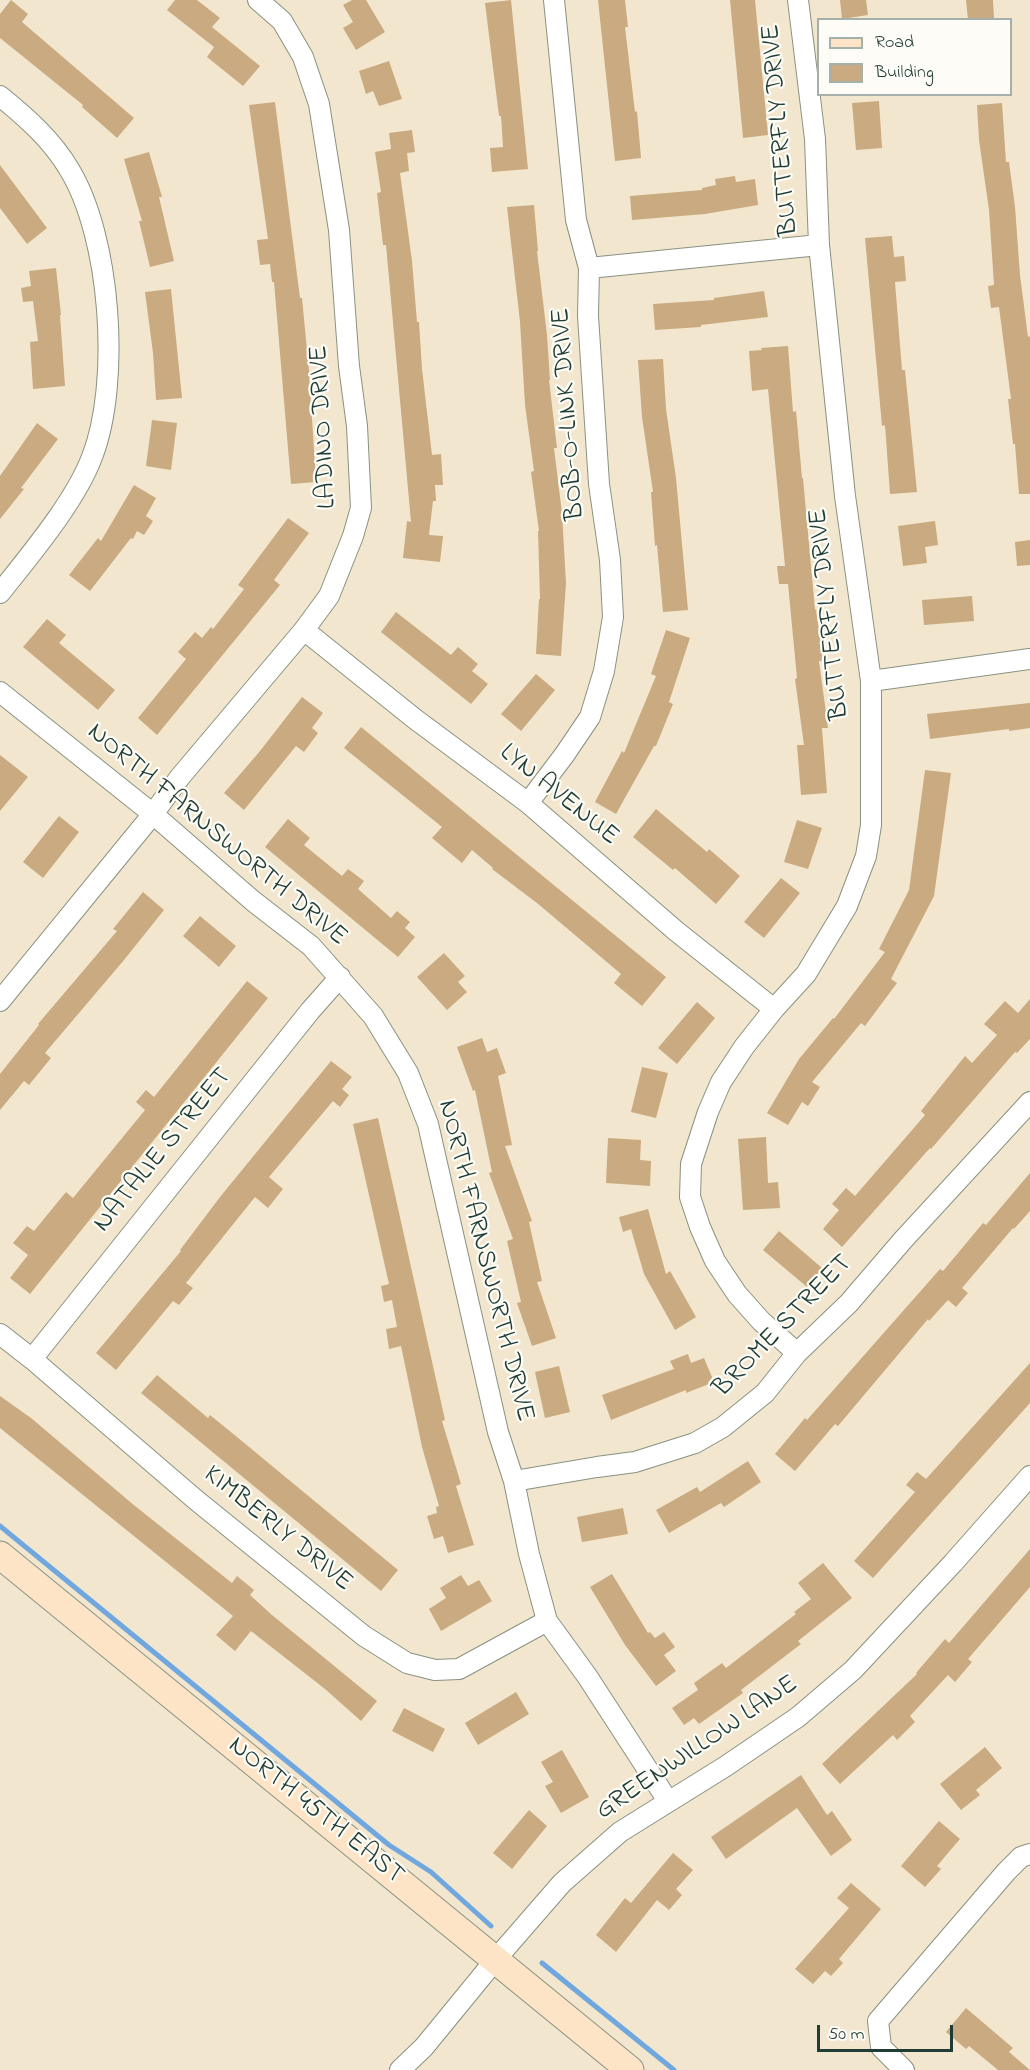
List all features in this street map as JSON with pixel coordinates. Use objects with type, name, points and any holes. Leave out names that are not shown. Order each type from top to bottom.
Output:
[{"type":"main road","name":"NORTH 45TH EAST","points":[[0,1555],[630,2070]]},
{"type":"street","name":"LADINO DRIVE","points":[[0,1001],[153,814],[180,777],[304,630],[329,596],[353,536],[361,508],[357,426],[349,366],[339,230],[319,104],[303,57],[282,21],[258,0]]},
{"type":"street","name":"BOB-O-LINK DRIVE","points":[[528,803],[590,717],[603,671],[613,617],[610,560],[599,484],[588,316],[589,268],[576,220],[554,0]]},
{"type":"street","name":"BUTTERFLY DRIVE","points":[[797,1353],[761,1321],[737,1294],[715,1262],[690,1197],[691,1164],[708,1112],[721,1082],[744,1047],[806,974],[848,906],[866,855],[871,825],[871,681],[845,496],[819,245],[815,139],[798,0]]},
{"type":"street","points":[[0,96],[53,146],[69,169],[83,197],[97,245],[105,294],[109,379],[103,416],[92,457],[72,497],[0,593]]},
{"type":"street","points":[[589,268],[819,245]]},
{"type":"street","name":"LYN AVENUE","points":[[304,630],[528,803],[676,931],[774,1009]]},
{"type":"street","points":[[871,681],[1030,659]]},
{"type":"street","name":"NORTH FARNSWORTH DRIVE","points":[[0,692],[153,814],[253,901],[311,946],[373,1016],[408,1073],[428,1124],[498,1432],[514,1481],[529,1554],[547,1621],[587,1676],[668,1802]]},
{"type":"street","name":"NATALIE STREET","points":[[32,1359],[310,1011],[340,977]]},
{"type":"street","name":"BROME STREET","points":[[514,1481],[635,1462],[695,1443],[723,1427],[765,1393],[797,1353],[849,1303],[903,1239],[1030,1102]]},
{"type":"street","name":"KIMBERLY DRIVE","points":[[0,1334],[196,1500],[364,1636],[407,1663],[435,1670],[459,1669],[547,1621]]},
{"type":"street","name":"GREENWILLOW LANE","points":[[399,2070],[424,2047],[562,1883],[620,1832],[726,1766],[798,1717],[853,1670],[1030,1476]]},
{"type":"street","points":[[904,2070],[880,2047],[878,2021],[1005,1872],[1021,1857],[1030,1854]]},
{"type":"building","points":[[11,0],[28,14],[22,22],[134,118],[117,138],[82,107],[83,105],[0,38],[0,14]]},
{"type":"building","points":[[175,0],[197,0],[220,18],[212,27],[260,66],[243,86],[207,57],[214,47],[167,10]]},
{"type":"building","points":[[352,0],[366,0],[385,32],[356,50],[343,28],[353,22],[343,5]]},
{"type":"building","points":[[511,0],[528,169],[492,172],[490,148],[503,147],[501,116],[499,116],[485,3]]},
{"type":"building","points":[[598,0],[625,0],[628,27],[625,27],[641,158],[615,161]]},
{"type":"building","points":[[730,0],[755,0],[768,135],[743,138]]},
{"type":"building","points":[[840,0],[866,0],[868,15],[842,18]]},
{"type":"building","points":[[966,0],[993,0],[994,18],[968,18]]},
{"type":"building","points":[[389,61],[402,99],[379,106],[373,91],[366,94],[359,71]]},
{"type":"building","points":[[879,101],[882,148],[856,150],[852,103]]},
{"type":"building","points":[[275,102],[300,298],[302,298],[316,482],[291,484],[274,282],[272,282],[270,264],[260,265],[257,240],[268,239],[249,105]]},
{"type":"building","points":[[1002,103],[1006,162],[1009,162],[1020,275],[1028,337],[1030,336],[1030,494],[1019,494],[1008,399],[1011,399],[999,307],[991,308],[988,286],[994,285],[989,210],[979,140],[977,105]]},
{"type":"building","points":[[412,130],[415,152],[407,153],[409,171],[400,173],[412,261],[417,322],[419,322],[432,455],[441,454],[443,485],[435,485],[436,501],[433,501],[429,535],[443,536],[440,562],[403,558],[407,521],[411,522],[386,245],[383,245],[377,193],[381,192],[375,152],[391,149],[389,133]]},
{"type":"building","points":[[149,152],[162,197],[159,197],[174,261],[150,267],[139,221],[142,221],[124,159]]},
{"type":"building","points":[[0,165],[47,228],[27,244],[0,208]]},
{"type":"building","points":[[735,176],[736,182],[755,179],[758,205],[705,214],[632,220],[630,196],[702,190],[702,188],[716,185],[715,179]]},
{"type":"building","points":[[534,205],[557,448],[554,448],[562,513],[566,583],[561,656],[536,654],[540,599],[539,531],[531,472],[534,471],[525,405],[520,322],[507,207]]},
{"type":"building","points":[[892,236],[894,257],[904,256],[906,281],[895,282],[902,370],[905,370],[917,492],[890,494],[865,238]]},
{"type":"building","points":[[56,268],[65,386],[33,389],[30,342],[38,341],[33,301],[23,302],[21,288],[31,286],[29,271]]},
{"type":"building","points":[[171,289],[182,398],[156,400],[145,292]]},
{"type":"building","points":[[764,291],[768,317],[701,325],[701,327],[655,330],[653,304],[714,300],[714,298]]},
{"type":"building","points":[[788,346],[815,610],[823,661],[819,661],[828,728],[822,728],[827,793],[801,795],[797,745],[804,745],[795,679],[797,678],[788,584],[779,584],[777,566],[785,566],[768,389],[752,391],[749,351]]},
{"type":"building","points":[[663,359],[666,409],[676,478],[688,610],[663,612],[657,545],[655,546],[651,492],[653,492],[642,417],[638,360]]},
{"type":"building","points":[[152,420],[177,423],[171,470],[146,466]]},
{"type":"building","points":[[37,423],[58,439],[21,488],[24,489],[0,519],[0,476]]},
{"type":"building","points":[[134,485],[156,498],[146,516],[153,521],[144,535],[137,531],[90,591],[69,575],[98,538],[101,541]]},
{"type":"building","points":[[288,518],[309,533],[274,580],[280,585],[157,735],[138,718],[186,659],[178,652],[195,632],[202,638],[211,627],[213,629],[244,589],[238,585]]},
{"type":"building","points":[[935,521],[938,545],[925,547],[927,563],[903,566],[898,526]]},
{"type":"building","points":[[1030,540],[1030,565],[1017,566],[1015,542]]},
{"type":"building","points":[[972,596],[974,621],[924,625],[922,600]]},
{"type":"building","points":[[396,612],[451,655],[458,647],[478,664],[472,671],[488,684],[471,704],[381,632]]},
{"type":"building","points":[[47,619],[66,635],[59,643],[115,690],[98,710],[23,647]]},
{"type":"building","points":[[666,630],[690,638],[669,702],[673,704],[656,746],[616,814],[595,802],[622,751],[624,753],[656,676],[651,674]]},
{"type":"building","points":[[536,674],[555,690],[521,731],[501,714]]},
{"type":"building","points":[[302,697],[323,713],[312,728],[318,733],[304,752],[296,746],[244,810],[224,793]]},
{"type":"building","points":[[1030,703],[1030,728],[930,739],[927,714]]},
{"type":"building","points":[[361,727],[666,977],[642,1006],[614,983],[621,974],[537,903],[492,869],[472,850],[462,863],[432,838],[442,827],[344,748]]},
{"type":"building","points":[[0,755],[28,777],[0,811]]},
{"type":"building","points":[[925,770],[951,773],[934,896],[891,979],[897,983],[865,1026],[861,1023],[812,1082],[820,1087],[808,1106],[802,1102],[788,1125],[767,1113],[799,1059],[834,1019],[885,952],[879,949],[909,890]]},
{"type":"building","points":[[656,809],[707,852],[709,849],[740,876],[716,904],[675,868],[673,870],[633,837]]},
{"type":"building","points":[[59,816],[79,832],[43,878],[23,862]]},
{"type":"building","points":[[288,819],[310,838],[304,845],[342,876],[348,869],[364,881],[358,889],[391,918],[397,911],[410,922],[405,928],[415,937],[398,957],[265,847]]},
{"type":"building","points":[[797,820],[822,828],[808,869],[784,862]]},
{"type":"building","points":[[781,878],[800,893],[764,938],[744,922]]},
{"type":"building","points":[[143,892],[164,910],[45,1053],[51,1058],[29,1085],[24,1081],[0,1110],[0,1074],[38,1024],[117,931],[113,929]]},
{"type":"building","points":[[200,916],[236,946],[219,967],[183,936]]},
{"type":"building","points":[[444,953],[465,976],[458,982],[467,992],[447,1010],[417,977]]},
{"type":"building","points":[[247,981],[268,998],[30,1294],[10,1278],[28,1255],[13,1243],[27,1226],[34,1231],[66,1192],[73,1198],[145,1110],[136,1102],[146,1090],[154,1097]]},
{"type":"building","points":[[1030,999],[1030,1039],[1017,1053],[1015,1052],[842,1247],[823,1229],[839,1210],[832,1204],[846,1188],[855,1196],[925,1115],[921,1111],[965,1056],[972,1063],[997,1035],[984,1024],[1005,1001],[1018,1013]]},
{"type":"building","points":[[697,1002],[715,1018],[677,1064],[658,1048]]},
{"type":"building","points":[[482,1038],[487,1052],[497,1048],[506,1073],[498,1076],[512,1145],[505,1146],[532,1221],[529,1222],[542,1281],[537,1282],[556,1338],[532,1346],[517,1303],[521,1302],[507,1241],[513,1239],[489,1173],[492,1172],[475,1090],[473,1091],[457,1047]]},
{"type":"building","points":[[331,1061],[352,1077],[342,1089],[349,1095],[340,1107],[333,1101],[269,1177],[283,1189],[268,1208],[255,1197],[186,1283],[193,1288],[179,1305],[173,1301],[116,1370],[96,1353],[181,1251],[220,1197]]},
{"type":"building","points":[[642,1067],[668,1073],[656,1118],[631,1112]]},
{"type":"building","points":[[378,1118],[445,1420],[442,1421],[461,1484],[456,1486],[474,1545],[448,1553],[443,1536],[434,1539],[427,1516],[437,1513],[436,1507],[439,1506],[422,1447],[401,1346],[389,1349],[386,1329],[397,1327],[392,1300],[384,1302],[381,1286],[389,1284],[353,1124]]},
{"type":"building","points":[[766,1137],[768,1183],[778,1182],[780,1208],[743,1210],[738,1139]]},
{"type":"building","points":[[608,1138],[641,1140],[640,1160],[651,1161],[650,1186],[606,1183]]},
{"type":"building","points":[[1030,1173],[1030,1211],[962,1288],[968,1293],[956,1307],[948,1300],[929,1321],[928,1319],[838,1426],[835,1424],[795,1471],[775,1454],[940,1269],[943,1271],[983,1223],[986,1225]]},
{"type":"building","points":[[648,1209],[666,1274],[670,1271],[696,1317],[675,1330],[644,1274],[631,1229],[623,1232],[619,1217]]},
{"type":"building","points":[[779,1231],[822,1268],[807,1287],[763,1250]]},
{"type":"building","points":[[688,1354],[691,1363],[704,1358],[714,1382],[686,1393],[686,1390],[611,1420],[602,1395],[674,1369],[670,1361]]},
{"type":"building","points":[[1030,1363],[1030,1403],[873,1578],[854,1561],[915,1492],[906,1485],[917,1472],[926,1479]]},
{"type":"building","points":[[559,1366],[570,1412],[545,1418],[535,1372]]},
{"type":"building","points":[[157,1375],[208,1418],[210,1415],[398,1570],[381,1591],[141,1393]]},
{"type":"building","points":[[0,1396],[31,1418],[135,1506],[232,1583],[237,1576],[254,1590],[250,1595],[272,1615],[377,1701],[361,1721],[325,1689],[251,1631],[235,1651],[216,1635],[233,1616],[0,1428]]},
{"type":"building","points":[[748,1461],[761,1482],[724,1507],[721,1503],[669,1533],[656,1510],[697,1487],[700,1492]]},
{"type":"building","points":[[623,1508],[628,1534],[582,1542],[577,1517]]},
{"type":"building","points":[[1030,1549],[1030,1587],[968,1659],[972,1662],[955,1682],[948,1675],[910,1716],[915,1722],[897,1740],[893,1735],[840,1784],[822,1764],[917,1674],[945,1639],[949,1643]]},
{"type":"building","points":[[823,1563],[852,1598],[798,1641],[801,1644],[741,1690],[743,1693],[699,1724],[694,1718],[684,1725],[672,1708],[698,1690],[694,1683],[722,1663],[726,1668],[796,1614],[794,1612],[811,1599],[798,1583]]},
{"type":"building","points":[[612,1574],[648,1633],[650,1632],[655,1638],[664,1632],[675,1647],[664,1655],[676,1671],[656,1686],[625,1645],[590,1587]]},
{"type":"building","points":[[461,1575],[468,1586],[479,1580],[492,1601],[441,1631],[429,1609],[446,1598],[440,1588]]},
{"type":"building","points":[[516,1692],[529,1714],[478,1745],[465,1723]]},
{"type":"building","points":[[404,1708],[445,1729],[433,1752],[392,1731]]},
{"type":"building","points":[[985,1747],[1002,1768],[976,1790],[980,1795],[961,1810],[940,1784]]},
{"type":"building","points":[[562,1750],[589,1797],[561,1813],[545,1786],[553,1782],[541,1762]]},
{"type":"building","points":[[801,1775],[827,1815],[832,1811],[852,1840],[831,1856],[797,1808],[726,1859],[711,1837]]},
{"type":"building","points":[[529,1810],[547,1826],[512,1869],[493,1853]]},
{"type":"building","points":[[939,1821],[960,1839],[937,1866],[941,1869],[925,1887],[901,1866]]},
{"type":"building","points":[[673,1853],[693,1870],[676,1889],[682,1895],[669,1910],[657,1900],[616,1952],[596,1935],[625,1898],[631,1903]]},
{"type":"building","points":[[851,1883],[881,1909],[839,1959],[843,1963],[831,1976],[825,1971],[813,1984],[795,1969],[849,1908],[837,1898]]},
{"type":"building","points":[[966,2008],[1013,2048],[1009,2052],[1030,2070],[998,2070],[969,2046],[966,2049],[946,2032]]},
{"type":"waterway","points":[[0,1526],[389,1845],[431,1872],[491,1926]]},
{"type":"waterway","points":[[542,1963],[674,2070]]}]
